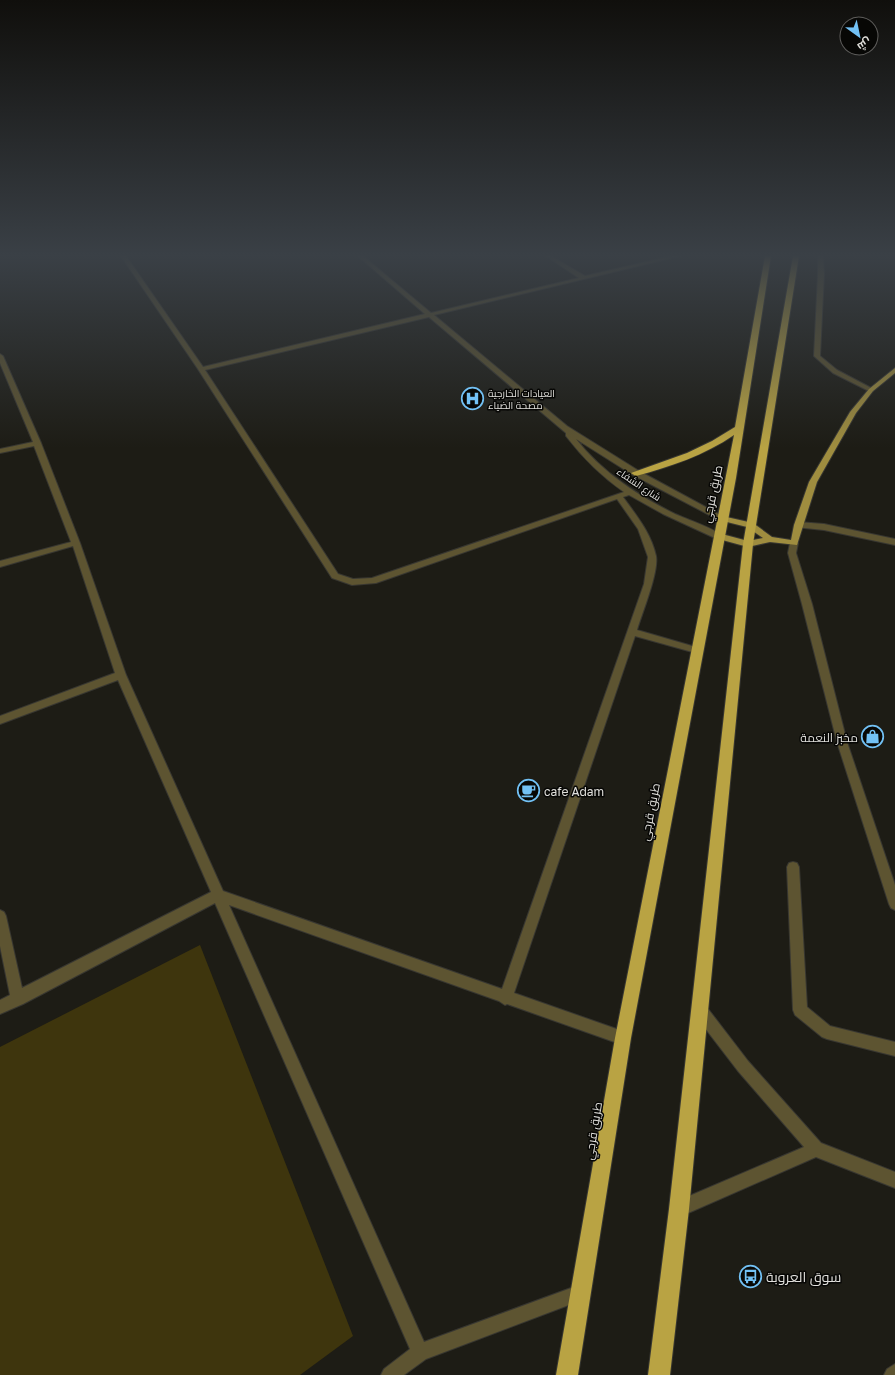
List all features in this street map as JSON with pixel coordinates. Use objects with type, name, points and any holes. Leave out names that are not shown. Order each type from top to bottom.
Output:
[{"type":"highway","name":"طريق قرجي","points":[[567,1375],[623,1038],[739,428],[757,320]]},
{"type":"highway","points":[[659,1375],[679,1208],[698,1008],[750,525],[785,320]]},
{"type":"highway","points":[[636,474],[669,465],[699,453],[720,442],[739,428]]},
{"type":"main road","points":[[718,536],[748,544],[770,539],[794,543],[798,525],[813,482],[853,412],[871,390],[895,370]]},
{"type":"main road","points":[[722,518],[750,525],[770,539]]},
{"type":"street","points":[[168,320],[202,369],[335,576],[352,582],[373,581],[630,492]]},
{"type":"street","points":[[202,369],[407,320]]},
{"type":"street","name":"شارع الشفاء","points":[[436,320],[469,346],[564,428],[636,474],[722,518]]},
{"type":"street","points":[[819,320],[817,356],[822,363],[834,371],[871,390]]},
{"type":"street","points":[[0,359],[37,443],[76,543],[121,675],[420,1352]]},
{"type":"street","name":"شارع الشفاء","points":[[564,428],[588,459],[630,492],[654,507],[718,536]]},
{"type":"street","points":[[0,451],[37,443]]},
{"type":"street","points":[[505,998],[648,584],[652,558],[642,528],[619,496]]},
{"type":"street","points":[[798,525],[824,527],[895,542]]},
{"type":"street","points":[[0,564],[76,543]]},
{"type":"street","points":[[794,543],[792,553],[807,604],[842,742],[895,904]]},
{"type":"street","points":[[632,632],[696,650]]},
{"type":"street","points":[[0,720],[121,675]]},
{"type":"street","points":[[793,868],[800,1010],[827,1032],[895,1048]]},
{"type":"street","points":[[0,1007],[218,896],[505,998],[623,1038]]},
{"type":"street","points":[[0,916],[18,998]]},
{"type":"street","points":[[698,1008],[743,1066],[816,1148],[895,1180]]},
{"type":"street","points":[[679,1208],[816,1148]]},
{"type":"street","points":[[390,1375],[420,1352],[582,1292]]},
{"type":"shaded area","points":[[200,945],[353,1336],[300,1375],[0,1375],[0,1047]]},
{"type":"place","name":"العيادات الخارجية مصحة الضياء","points":[[473,399]]},
{"type":"place","name":"مخبز النعمة","points":[[873,737]]},
{"type":"place","name":"cafe Adam","points":[[528,791]]},
{"type":"place","name":"سوق العروبة","points":[[750,1276]]}]
